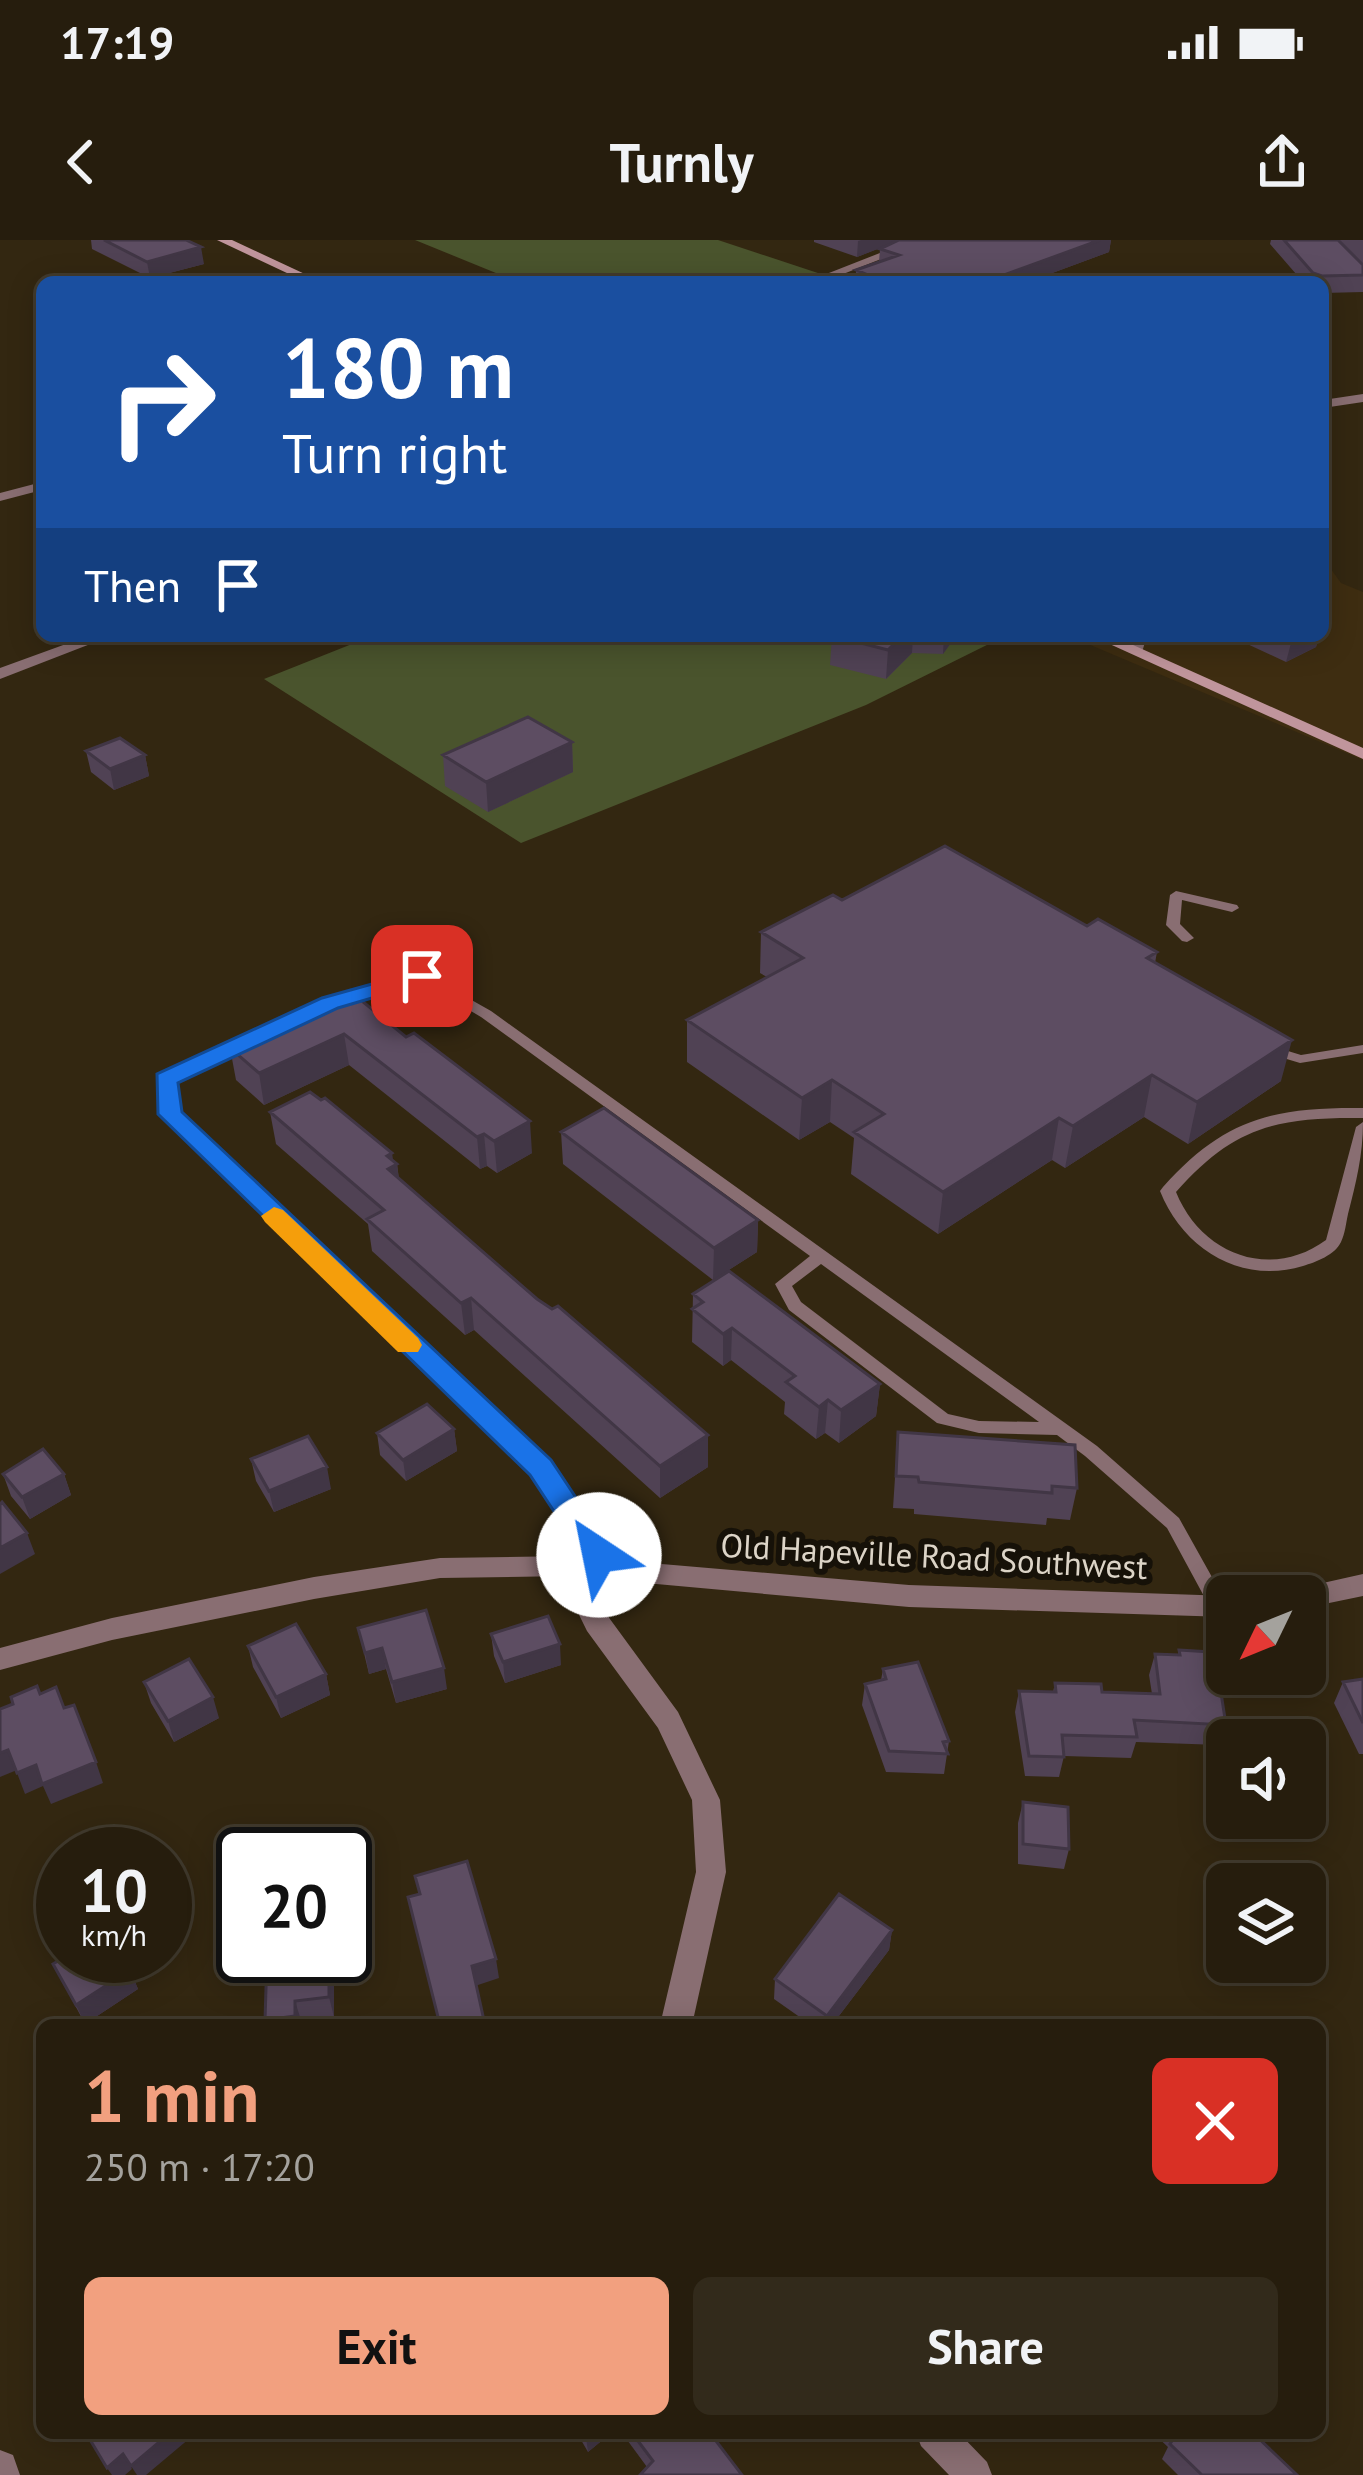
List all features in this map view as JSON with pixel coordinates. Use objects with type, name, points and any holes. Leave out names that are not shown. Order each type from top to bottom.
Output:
[{"type":"main road","points":[[223,240],[303,276]]},
{"type":"main road","points":[[1139,644],[1363,754]]},
{"type":"street","points":[[828,276],[923,240]]},
{"type":"street","points":[[1329,403],[1363,398]]},
{"type":"street","points":[[0,496],[36,487]]},
{"type":"street","points":[[0,674],[87,642]]},
{"type":"street","points":[[568,1566],[596,1623],[668,1720],[706,1800],[711,1872],[677,2019]]},
{"type":"street","name":"Old Hapeville Road Southwest","points":[[0,1659],[112,1629],[440,1568],[568,1566],[909,1596],[1206,1605]]},
{"type":"street","points":[[1326,1593],[1363,1585]]},
{"type":"street","points":[[940,2439],[974,2475]]},
{"type":"lane","points":[[1187,938],[1173,925],[1176,895],[1232,908]]},
{"type":"lane","points":[[309,1012],[422,976],[505,1027],[1061,1429],[1173,1523],[1206,1578]]},
{"type":"lane","points":[[268,1032],[165,1079],[170,1114],[541,1467],[610,1572]]},
{"type":"lane","points":[[1257,1042],[1300,1059],[1363,1049]]},
{"type":"lane","points":[[1363,1114],[1304,1111],[1239,1130],[1168,1191],[1173,1211],[1195,1239],[1234,1259],[1271,1266],[1307,1260],[1333,1243],[1363,1127]]},
{"type":"lane","points":[[823,1255],[783,1284],[794,1306],[943,1419],[980,1427],[1061,1429]]},
{"type":"shaded area","points":[[1329,566],[1341,583],[1363,592],[1363,760],[1083,642],[1329,642]]},
{"type":"green space","points":[[415,240],[718,240],[827,276],[503,276]]},
{"type":"green space","points":[[357,642],[993,642],[866,705],[521,843],[264,679]]},
{"type":"building","points":[[104,240],[186,240],[201,247],[147,262]]},
{"type":"building","points":[[899,240],[1100,240],[1001,276],[870,276],[856,270],[899,255],[880,249]]},
{"type":"building","points":[[1284,240],[1338,240],[1363,265],[1363,275],[1313,273]]},
{"type":"building","points":[[857,642],[896,642],[888,650]]},
{"type":"building","points":[[528,717],[572,742],[486,782],[443,755]]},
{"type":"building","points":[[120,738],[145,755],[110,769],[86,751]]},
{"type":"building","points":[[945,846],[1087,926],[1098,919],[1157,952],[1147,958],[1292,1040],[1197,1102],[1152,1075],[1073,1126],[1059,1118],[943,1192],[854,1132],[884,1114],[832,1080],[802,1098],[687,1020],[803,958],[761,932],[833,895],[842,900]]},
{"type":"building","points":[[351,992],[406,1037],[414,1033],[530,1121],[494,1141],[484,1134],[477,1137],[344,1034],[259,1073],[230,1048]]},
{"type":"building","points":[[310,1092],[325,1098],[392,1153],[387,1156],[397,1164],[388,1169],[537,1299],[552,1309],[558,1306],[708,1435],[660,1466],[471,1298],[461,1303],[367,1219],[384,1210],[270,1112]]},
{"type":"building","points":[[604,1108],[758,1220],[714,1248],[561,1132]]},
{"type":"building","points":[[729,1271],[880,1384],[841,1410],[828,1400],[819,1407],[786,1382],[795,1376],[732,1328],[723,1334],[692,1309],[703,1302],[693,1294]]},
{"type":"building","points":[[427,1404],[454,1429],[403,1460],[377,1433]]},
{"type":"building","points":[[898,1432],[1075,1445],[1077,1488],[1052,1486],[1052,1493],[896,1476]]},
{"type":"building","points":[[308,1436],[327,1467],[269,1491],[251,1459]]},
{"type":"building","points":[[43,1449],[64,1474],[22,1497],[3,1474]]},
{"type":"building","points":[[0,1504],[27,1533],[0,1548]]},
{"type":"building","points":[[426,1610],[444,1668],[392,1682],[382,1648],[365,1653],[358,1628]]},
{"type":"building","points":[[548,1616],[560,1644],[503,1662],[491,1634]]},
{"type":"building","points":[[296,1624],[326,1674],[276,1697],[248,1646]]},
{"type":"building","points":[[1179,1650],[1206,1652],[1206,1695],[1221,1695],[1225,1719],[1206,1719],[1206,1724],[1134,1720],[1137,1737],[1062,1735],[1064,1757],[1029,1756],[1019,1691],[1056,1692],[1055,1683],[1101,1684],[1102,1692],[1160,1694],[1155,1654],[1180,1655]]},
{"type":"building","points":[[189,1659],[213,1697],[168,1721],[144,1682]]},
{"type":"building","points":[[918,1662],[949,1741],[943,1742],[948,1754],[889,1751],[865,1684],[886,1679],[883,1669]]},
{"type":"building","points":[[1363,1679],[1363,1723],[1343,1682]]},
{"type":"building","points":[[37,1686],[40,1694],[56,1687],[64,1708],[74,1705],[96,1762],[42,1784],[36,1765],[17,1773],[8,1750],[0,1753],[0,1709],[13,1704],[11,1697]]},
{"type":"building","points":[[1023,1802],[1068,1807],[1069,1849],[1023,1844]]},
{"type":"building","points":[[467,1861],[496,1959],[472,1966],[484,2019],[429,2019],[438,2017],[408,1897],[420,1894],[415,1876]]},
{"type":"building","points":[[839,1894],[892,1930],[827,2016],[775,1979]]},
{"type":"building","points":[[64,1983],[110,1983],[76,2005]]},
{"type":"building","points":[[266,1983],[329,1983],[329,1997],[295,2001],[295,2016],[265,2019]]},
{"type":"building","points":[[90,2439],[163,2439],[131,2466],[123,2454],[107,2468]]},
{"type":"building","points":[[636,2439],[715,2439],[742,2475],[640,2475],[653,2461]]},
{"type":"building","points":[[1173,2439],[1259,2439],[1297,2475],[1202,2475],[1170,2444]]},
{"type":"slow traffic","points":[[274,1216],[408,1345]]},
{"type":"route","points":[[422,976],[330,1003],[165,1079],[170,1114],[541,1467],[599,1555]]}]
